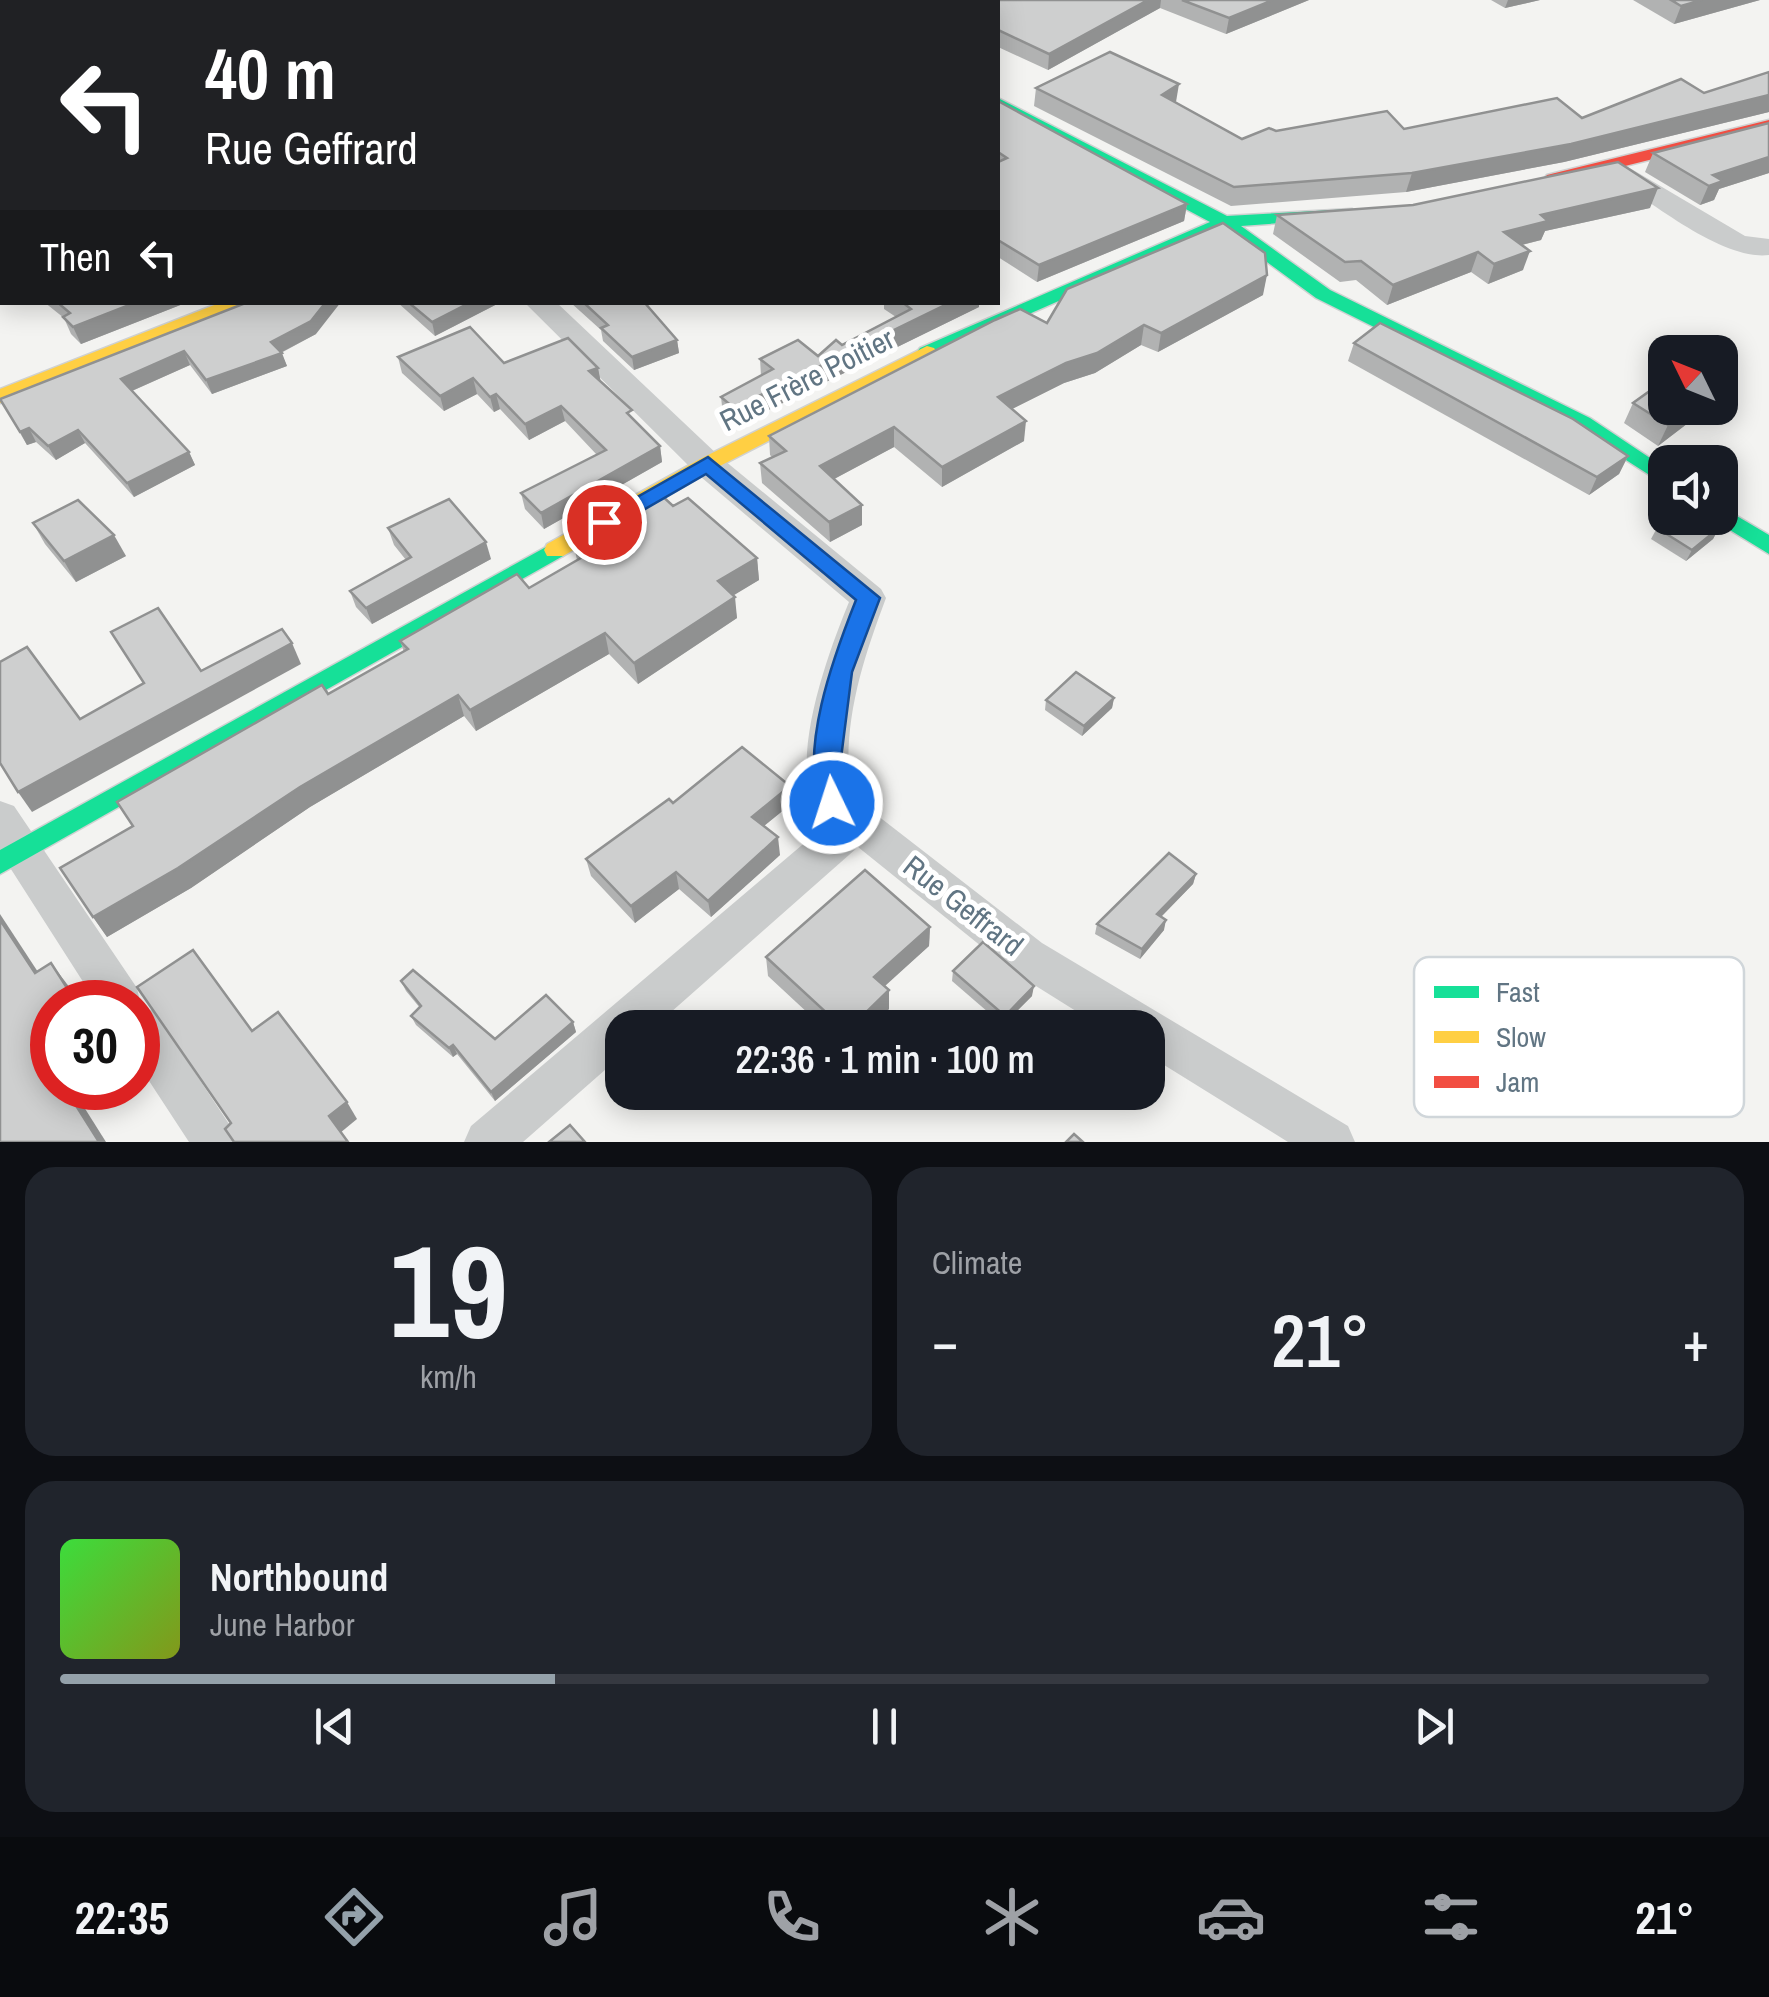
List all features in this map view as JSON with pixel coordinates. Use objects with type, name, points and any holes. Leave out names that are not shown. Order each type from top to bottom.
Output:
[{"type":"main road","points":[[1000,105],[1224,222],[1323,294],[1583,423],[1648,467]]},
{"type":"main road","points":[[1531,184],[1769,125]]},
{"type":"main road","name":"Rue Frère Poitier","points":[[6,845],[708,464],[977,327],[1224,222],[1369,211]]},
{"type":"main road","points":[[0,396],[232,305]]},
{"type":"main road","points":[[1738,526],[1769,546]]},
{"type":"street","points":[[1611,164],[1735,242],[1752,249],[1769,247]]},
{"type":"street","name":"Rue Geffrard","points":[[541,305],[708,464],[868,598],[840,672],[826,774],[832,803],[1027,957],[1331,1142]]},
{"type":"street","points":[[488,1142],[856,824]]},
{"type":"street","points":[[6,845],[105,980]]},
{"type":"street","points":[[160,1058],[217,1142]]},
{"type":"building","points":[[1000,0],[1148,0],[1049,54],[1000,31]]},
{"type":"building","points":[[1182,0],[1273,0],[1229,18]]},
{"type":"building","points":[[1671,0],[1702,0],[1681,6]]},
{"type":"building","points":[[1110,52],[1179,84],[1162,95],[1242,139],[1269,128],[1276,131],[1387,111],[1404,129],[1557,98],[1582,118],[1681,79],[1704,93],[1769,72],[1769,95],[1571,144],[1412,173],[1234,187],[1036,88]]},
{"type":"building","points":[[1000,102],[1187,204],[1039,265],[1000,241],[1000,161],[1007,158],[1000,153]]},
{"type":"building","points":[[1769,123],[1769,157],[1713,175],[1723,181],[1709,186],[1653,153]]},
{"type":"building","points":[[1618,162],[1658,188],[1541,215],[1548,221],[1504,232],[1530,251],[1494,264],[1478,252],[1393,285],[1361,261],[1345,262],[1277,215],[1413,205]]},
{"type":"building","points":[[1223,223],[1265,253],[1267,275],[1161,333],[1144,325],[1097,353],[1066,363],[998,397],[1026,421],[942,467],[894,427],[820,466],[862,505],[829,522],[760,463],[786,451],[769,436],[1020,309],[1047,323],[1067,289]]},
{"type":"building","points":[[61,305],[129,305],[73,327],[63,317],[70,313]]},
{"type":"building","points":[[240,305],[324,305],[311,321],[271,342],[282,353],[206,380],[184,351],[121,379],[189,452],[127,483],[78,430],[48,446],[29,428],[20,432],[0,399]]},
{"type":"building","points":[[412,305],[465,305],[432,322]]},
{"type":"building","points":[[586,305],[647,305],[677,340],[632,357],[601,328],[608,325]]},
{"type":"building","points":[[906,305],[945,305],[734,408],[721,397],[773,369],[760,359],[798,340],[818,356],[836,340],[842,345],[911,309]]},
{"type":"building","points":[[1380,323],[1573,419],[1628,456],[1597,477],[1354,343]]},
{"type":"building","points":[[470,327],[504,363],[568,338],[598,368],[589,371],[632,410],[627,413],[660,446],[541,513],[521,493],[606,450],[561,406],[525,424],[496,394],[490,397],[473,378],[440,396],[398,357]]},
{"type":"building","points":[[1648,392],[1648,412],[1633,403]]},
{"type":"building","points":[[659,493],[673,506],[688,498],[757,558],[718,581],[735,597],[634,663],[605,633],[470,710],[458,695],[300,787],[178,868],[93,917],[60,868],[133,826],[117,802],[322,685],[328,694],[408,649],[400,641],[517,574],[529,588],[586,555],[573,542]]},
{"type":"building","points":[[449,499],[486,542],[366,608],[350,591],[411,557],[388,528]]},
{"type":"building","points":[[78,500],[114,535],[64,561],[33,523]]},
{"type":"building","points":[[1668,535],[1710,535],[1692,550]]},
{"type":"building","points":[[158,608],[201,671],[282,629],[292,643],[18,792],[0,763],[0,662],[27,647],[80,719],[144,683],[111,632]]},
{"type":"building","points":[[1076,672],[1114,698],[1084,726],[1046,700]]},
{"type":"building","points":[[742,747],[790,786],[752,817],[778,837],[708,901],[676,872],[631,906],[586,859],[669,799],[673,803]]},
{"type":"building","points":[[1169,853],[1196,874],[1157,914],[1166,920],[1142,949],[1097,924]]},
{"type":"building","points":[[865,870],[930,927],[874,977],[889,990],[868,1010],[823,1010],[766,957]]},
{"type":"building","points":[[0,920],[35,973],[51,963],[62,980],[30,980],[30,1110],[79,1110],[99,1142],[0,1142]]},
{"type":"building","points":[[983,942],[1034,986],[1011,1010],[998,1010],[953,971]]},
{"type":"building","points":[[193,950],[252,1031],[278,1012],[347,1102],[329,1116],[348,1142],[234,1142],[225,1129],[231,1123],[160,1020],[160,980],[148,980]]},
{"type":"building","points":[[413,970],[495,1039],[546,995],[573,1022],[491,1092],[453,1045],[449,1048],[411,1016],[421,1006],[401,981]]},
{"type":"building","points":[[570,1125],[585,1142],[549,1142]]},
{"type":"building","points":[[1074,1134],[1083,1142],[1066,1142]]},
{"type":"traffic: fast","points":[[1000,104],[1224,222],[1323,294],[1583,423],[1648,467]]},
{"type":"traffic: fast","points":[[927,352],[1224,222],[1346,213]]},
{"type":"traffic: fast","points":[[1738,526],[1769,546]]},
{"type":"traffic: fast","points":[[0,863],[555,550]]},
{"type":"traffic: slow","points":[[0,396],[232,305]]},
{"type":"traffic: slow","points":[[555,550],[707,464],[927,352]]},
{"type":"traffic: jam","points":[[1553,179],[1769,125]]},
{"type":"route","points":[[604,522],[708,464],[868,598],[840,672],[826,774],[832,803]]}]
